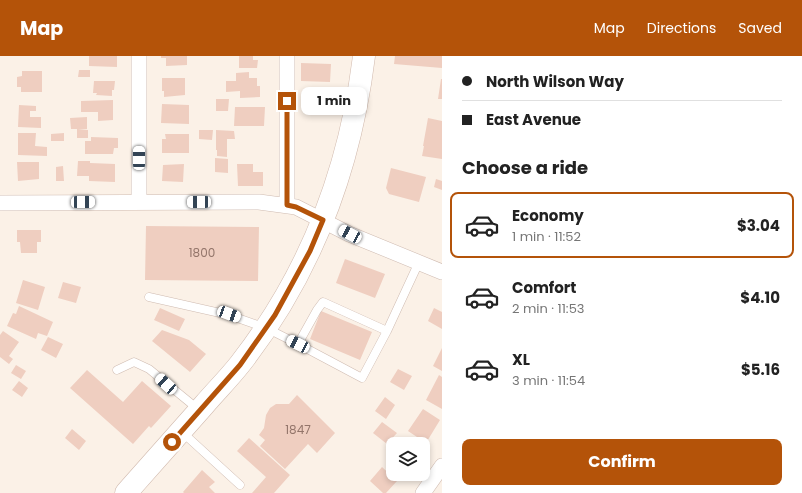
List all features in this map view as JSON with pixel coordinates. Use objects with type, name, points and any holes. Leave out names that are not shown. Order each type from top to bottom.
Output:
[{"type":"main road","points":[[126,493],[240,365],[266,328],[290,289],[310,251],[332,198],[346,152],[356,106],[364,56]]},
{"type":"street","points":[[139,56],[139,202]]},
{"type":"street","points":[[287,56],[287,205]]},
{"type":"street","points":[[0,203],[259,202],[287,205],[296,207],[350,234],[442,272]]},
{"type":"street","points":[[423,493],[442,468]]},
{"type":"lane","points":[[149,296],[229,314],[266,328],[362,378],[387,331],[419,262]]},
{"type":"lane","points":[[298,344],[323,302],[387,331]]},
{"type":"lane","points":[[117,370],[134,362],[149,369],[199,411]]},
{"type":"lane","points":[[181,432],[240,485]]},
{"type":"building","points":[[89,56],[117,56],[117,67],[89,66]]},
{"type":"building","points":[[161,56],[187,56],[187,65],[166,66],[166,58],[161,58]]},
{"type":"building","points":[[239,56],[253,56],[253,60],[258,60],[257,68],[239,68]]},
{"type":"building","points":[[395,56],[442,56],[442,68],[394,64]]},
{"type":"building","points":[[301,63],[331,64],[330,82],[301,81]]},
{"type":"building","points":[[79,70],[90,70],[90,77],[78,77]]},
{"type":"building","points":[[22,71],[42,71],[42,92],[21,92],[21,87],[17,87],[17,77],[22,76]]},
{"type":"building","points":[[249,72],[249,78],[257,78],[257,86],[260,86],[260,97],[240,98],[240,91],[226,92],[226,81],[236,81],[236,73]]},
{"type":"building","points":[[162,78],[185,78],[185,95],[164,97],[164,91],[162,91]]},
{"type":"building","points":[[441,79],[442,99],[438,99]]},
{"type":"building","points":[[94,81],[115,81],[112,96],[96,95],[97,93],[93,93]]},
{"type":"building","points":[[216,99],[229,99],[228,111],[216,111]]},
{"type":"building","points":[[113,100],[113,120],[98,121],[98,112],[81,112],[81,101]]},
{"type":"building","points":[[162,104],[189,105],[189,124],[161,123]]},
{"type":"building","points":[[19,105],[36,106],[36,111],[30,111],[30,117],[41,117],[41,128],[18,127]]},
{"type":"building","points":[[235,107],[265,107],[264,126],[234,126]]},
{"type":"building","points":[[87,117],[87,129],[78,129],[88,130],[88,138],[77,138],[77,129],[71,129],[70,118]]},
{"type":"building","points":[[428,118],[442,121],[442,159],[422,156]]},
{"type":"building","points":[[199,130],[213,130],[212,140],[199,139]]},
{"type":"building","points":[[216,130],[234,131],[235,139],[227,139],[227,157],[217,156]]},
{"type":"building","points":[[18,133],[36,133],[35,146],[47,147],[47,156],[18,155]]},
{"type":"building","points":[[64,133],[64,141],[51,141],[51,134]]},
{"type":"building","points":[[165,134],[189,134],[189,153],[162,153],[162,139],[166,139]]},
{"type":"building","points":[[91,137],[118,138],[118,148],[114,148],[113,154],[85,154],[85,141],[91,141]]},
{"type":"building","points":[[215,158],[228,159],[228,173],[215,172]]},
{"type":"building","points":[[78,161],[115,164],[115,182],[89,181],[89,176],[77,176]]},
{"type":"building","points":[[17,162],[39,162],[39,179],[18,181]]},
{"type":"building","points":[[184,164],[183,182],[162,181],[163,165]]},
{"type":"building","points":[[237,164],[253,164],[253,172],[263,172],[263,186],[238,186]]},
{"type":"building","points":[[63,166],[64,181],[56,181],[56,167]]},
{"type":"building","points":[[391,168],[426,177],[419,202],[389,194],[386,188]]},
{"type":"building","points":[[436,179],[442,181],[442,190],[434,187]]},
{"type":"building","points":[[146,226],[259,227],[258,281],[145,280]]},
{"type":"building","points":[[17,230],[41,230],[41,242],[37,242],[37,253],[21,253],[20,242],[17,242]]},
{"type":"building","points":[[345,259],[385,274],[375,298],[336,283]]},
{"type":"building","points":[[23,280],[45,287],[38,310],[16,303]]},
{"type":"building","points":[[63,282],[81,287],[76,303],[58,298]]},
{"type":"building","points":[[19,306],[53,322],[47,336],[38,333],[36,339],[7,326],[13,313],[16,314]]},
{"type":"building","points":[[160,308],[185,319],[179,331],[154,320]]},
{"type":"building","points":[[434,308],[442,312],[442,329],[428,321]]},
{"type":"building","points":[[321,311],[372,332],[360,360],[310,339]]},
{"type":"building","points":[[162,330],[189,340],[206,354],[190,372],[152,341]]},
{"type":"building","points":[[3,331],[19,342],[9,356],[13,359],[9,364],[0,357],[0,335]]},
{"type":"building","points":[[48,337],[63,344],[56,358],[41,350]]},
{"type":"building","points":[[442,348],[442,371],[433,366]]},
{"type":"building","points":[[16,365],[26,371],[21,379],[11,373]]},
{"type":"building","points":[[398,369],[412,376],[404,390],[390,382]]},
{"type":"building","points":[[87,370],[123,402],[142,381],[171,406],[151,428],[149,426],[133,444],[70,388]]},
{"type":"building","points":[[439,375],[442,377],[442,409],[426,400]]},
{"type":"building","points":[[19,381],[28,388],[22,397],[12,390]]},
{"type":"building","points":[[297,395],[335,433],[317,453],[308,444],[285,469],[260,446],[265,440],[259,435],[264,428],[266,415],[270,408],[276,404],[289,404]]},
{"type":"building","points":[[385,397],[395,405],[386,419],[375,411]]},
{"type":"building","points":[[423,409],[440,420],[430,437],[417,437],[408,431]]},
{"type":"building","points":[[382,422],[397,433],[393,437],[386,437],[386,443],[373,433]]},
{"type":"building","points":[[72,429],[86,441],[79,450],[65,438]]},
{"type":"building","points":[[249,438],[290,475],[274,493],[252,493],[266,477],[237,451]]},
{"type":"building","points":[[382,467],[386,471],[386,481],[397,481],[386,493],[383,493],[370,481]]},
{"type":"building","points":[[202,470],[215,482],[209,487],[215,493],[184,493],[183,492]]},
{"type":"route","points":[[172,442],[240,365],[275,315],[310,251],[323,220],[296,207],[287,205],[287,101]]}]
